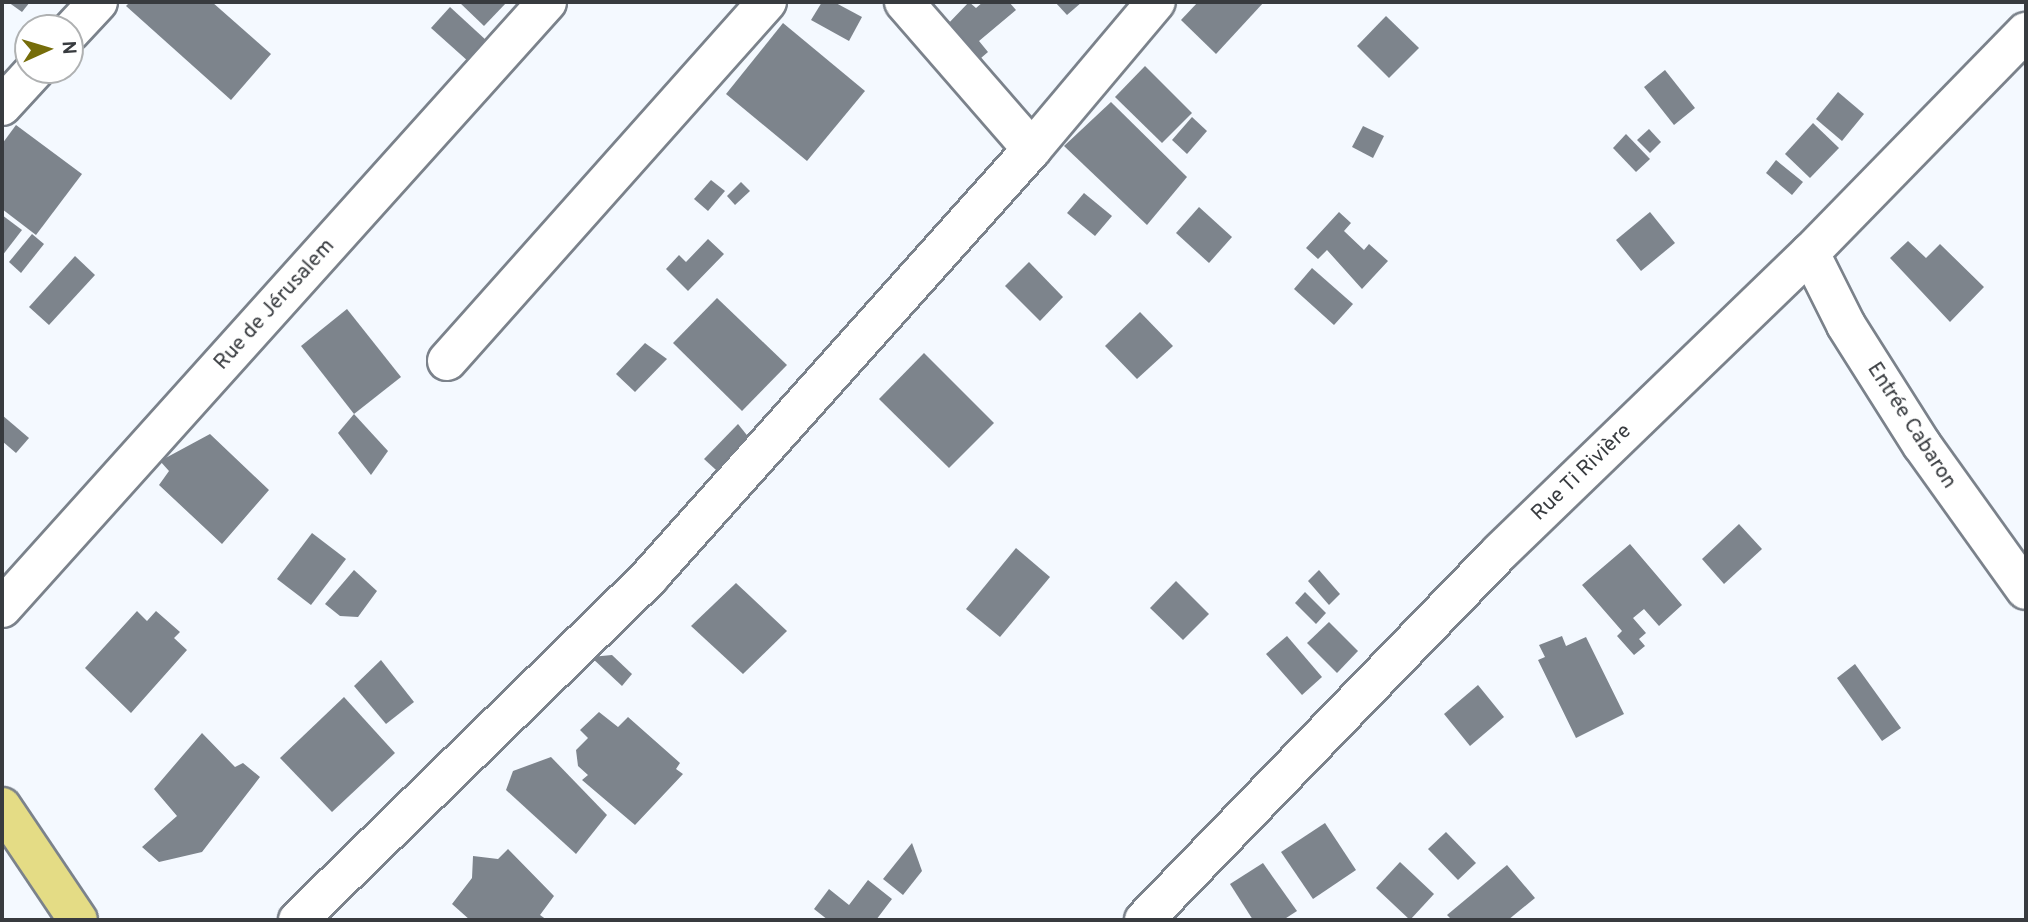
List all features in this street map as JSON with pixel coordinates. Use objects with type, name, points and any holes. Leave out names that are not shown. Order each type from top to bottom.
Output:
[{"type":"main road","points":[[2,807],[78,920]]},
{"type":"street","points":[[84,17],[98,2]]},
{"type":"street","name":"Rue de Jérusalem","points":[[2,608],[547,2]]},
{"type":"street","points":[[447,361],[767,2]]},
{"type":"street","points":[[904,2],[1032,149]]},
{"type":"street","points":[[298,920],[650,576],[1032,149],[1156,2]]},
{"type":"street","name":"Rue Ti Rivière","points":[[1144,920],[1500,552],[1810,253],[2026,32]]},
{"type":"street","points":[[2,106],[22,84]]},
{"type":"street","name":"Entrée Cabaron","points":[[1810,253],[1846,325],[1922,445],[2026,590]]},
{"type":"building","points":[[8,2],[30,2],[22,12]]},
{"type":"building","points":[[130,2],[212,2],[271,54],[231,100],[126,6]]},
{"type":"building","points":[[459,2],[507,2],[484,26]]},
{"type":"building","points":[[822,2],[834,2],[862,17],[849,41],[811,20]]},
{"type":"building","points":[[969,2],[976,8],[983,2],[1009,2],[1016,10],[979,41],[988,52],[974,64],[945,27]]},
{"type":"building","points":[[1055,2],[1082,2],[1067,15]]},
{"type":"building","points":[[1198,2],[1264,2],[1216,54],[1181,20]]},
{"type":"building","points":[[450,7],[487,41],[469,62],[431,28]]},
{"type":"building","points":[[1386,16],[1419,48],[1389,78],[1357,46]]},
{"type":"building","points":[[783,23],[865,91],[807,161],[726,94]]},
{"type":"building","points":[[1145,66],[1192,113],[1162,143],[1115,97]]},
{"type":"building","points":[[1665,70],[1695,108],[1674,125],[1644,87]]},
{"type":"building","points":[[1838,92],[1864,114],[1842,141],[1816,119]]},
{"type":"building","points":[[1111,102],[1187,177],[1147,225],[1064,146]]},
{"type":"building","points":[[1192,117],[1207,131],[1187,154],[1172,140]]},
{"type":"building","points":[[1813,123],[1839,148],[1810,178],[1785,154]]},
{"type":"building","points":[[16,125],[82,174],[36,235],[2,209],[2,144]]},
{"type":"building","points":[[1363,126],[1384,136],[1373,158],[1352,147]]},
{"type":"building","points":[[1649,129],[1661,142],[1650,153],[1637,140]]},
{"type":"building","points":[[1626,134],[1650,159],[1636,172],[1613,148]]},
{"type":"building","points":[[1776,160],[1803,182],[1792,195],[1766,173]]},
{"type":"building","points":[[711,180],[725,191],[708,211],[694,199]]},
{"type":"building","points":[[741,182],[750,191],[735,205],[727,196]]},
{"type":"building","points":[[1084,193],[1112,216],[1095,236],[1067,213]]},
{"type":"building","points":[[1199,207],[1232,237],[1209,263],[1176,233]]},
{"type":"building","points":[[1339,212],[1351,223],[1344,231],[1364,250],[1369,244],[1388,261],[1362,289],[1327,250],[1318,259],[1306,248]]},
{"type":"building","points":[[1650,212],[1675,243],[1641,271],[1616,240]]},
{"type":"building","points":[[2,215],[22,230],[2,256]]},
{"type":"building","points":[[32,234],[44,244],[21,273],[9,262]]},
{"type":"building","points":[[708,239],[724,254],[688,291],[666,269],[679,255],[686,262]]},
{"type":"building","points":[[1908,241],[1926,258],[1940,244],[1984,287],[1950,322],[1890,258]]},
{"type":"building","points":[[75,256],[95,275],[49,325],[29,307]]},
{"type":"building","points":[[1029,262],[1063,297],[1040,321],[1005,286]]},
{"type":"building","points":[[1312,268],[1353,304],[1334,325],[1294,289]]},
{"type":"building","points":[[717,298],[787,365],[742,411],[673,343]]},
{"type":"building","points":[[347,309],[401,377],[354,414],[301,346]]},
{"type":"building","points":[[1140,312],[1173,346],[1137,379],[1105,346]]},
{"type":"building","points":[[645,343],[667,359],[635,392],[616,374]]},
{"type":"building","points":[[924,353],[994,423],[949,468],[879,399]]},
{"type":"building","points":[[354,414],[388,451],[371,475],[338,433]]},
{"type":"building","points":[[2,415],[29,438],[16,453],[2,441]]},
{"type":"building","points":[[738,424],[754,444],[727,480],[704,459]]},
{"type":"building","points":[[210,434],[269,490],[222,544],[159,485],[169,471],[160,461]]},
{"type":"building","points":[[1739,524],[1762,549],[1724,584],[1702,559]]},
{"type":"building","points":[[312,533],[346,559],[311,605],[277,579]]},
{"type":"building","points":[[1630,544],[1682,605],[1659,626],[1644,609],[1633,618],[1646,633],[1639,639],[1645,646],[1634,655],[1617,636],[1622,631],[1582,585]]},
{"type":"building","points":[[1016,548],[1050,577],[1000,637],[966,609]]},
{"type":"building","points":[[354,570],[377,591],[358,617],[340,616],[325,604]]},
{"type":"building","points":[[1319,570],[1340,594],[1329,605],[1308,581]]},
{"type":"building","points":[[1176,581],[1209,614],[1183,640],[1150,608]]},
{"type":"building","points":[[736,583],[787,631],[743,674],[691,626]]},
{"type":"building","points":[[1305,592],[1326,613],[1316,624],[1295,603]]},
{"type":"building","points":[[137,611],[147,621],[156,611],[180,632],[174,638],[187,650],[131,713],[85,668]]},
{"type":"building","points":[[1329,622],[1358,651],[1337,673],[1307,643]]},
{"type":"building","points":[[1287,636],[1322,677],[1302,695],[1266,654]]},
{"type":"building","points":[[1562,636],[1566,646],[1586,637],[1624,714],[1576,738],[1538,660],[1545,657],[1539,645]]},
{"type":"building","points":[[612,655],[632,674],[622,686],[591,657]]},
{"type":"building","points":[[381,660],[414,702],[386,724],[354,686]]},
{"type":"building","points":[[1855,664],[1901,728],[1882,741],[1837,678]]},
{"type":"building","points":[[1478,685],[1504,717],[1470,746],[1444,714]]},
{"type":"building","points":[[344,697],[395,753],[332,812],[280,758]]},
{"type":"building","points":[[599,712],[618,727],[628,717],[680,763],[676,769],[683,774],[635,825],[582,780],[588,775],[578,766],[576,750],[588,738],[580,730]]},
{"type":"building","points":[[202,733],[235,767],[243,763],[260,777],[202,852],[159,862],[142,847],[177,816],[154,789]]},
{"type":"building","points":[[551,757],[607,815],[576,854],[506,790],[513,771]]},
{"type":"building","points":[[1325,823],[1356,870],[1313,899],[1281,852]]},
{"type":"building","points":[[1446,832],[1476,863],[1458,880],[1428,849]]},
{"type":"building","points":[[912,843],[922,871],[903,895],[883,879]]},
{"type":"building","points":[[508,849],[554,896],[540,915],[547,920],[470,920],[452,904],[472,878],[473,856],[498,859]]},
{"type":"building","points":[[1400,862],[1434,894],[1410,920],[1376,888]]},
{"type":"building","points":[[1263,863],[1297,911],[1283,920],[1253,920],[1230,884]]},
{"type":"building","points":[[1507,865],[1535,898],[1508,920],[1452,920],[1447,915]]},
{"type":"building","points":[[868,880],[892,899],[876,920],[828,920],[814,909],[829,889],[849,905]]}]
